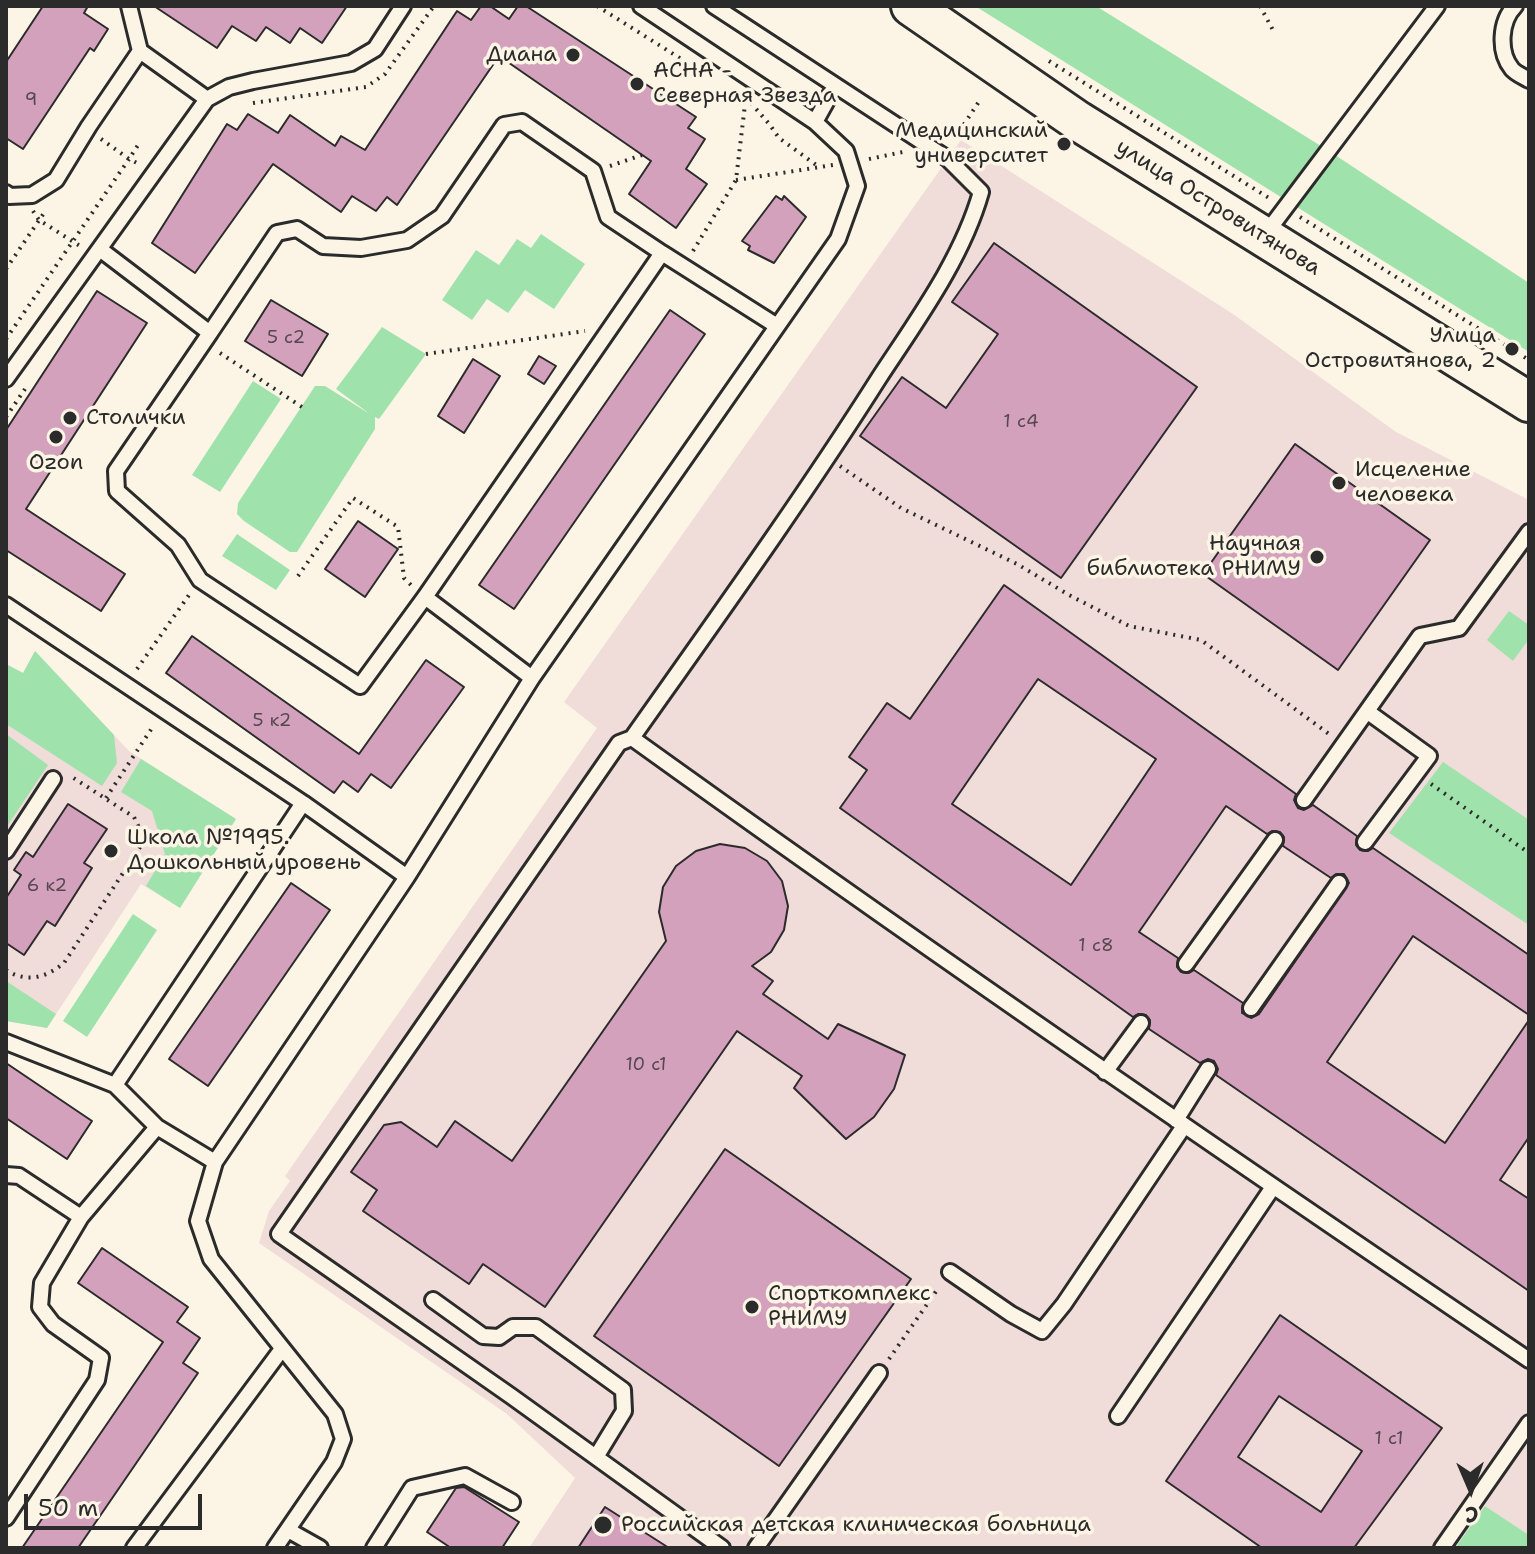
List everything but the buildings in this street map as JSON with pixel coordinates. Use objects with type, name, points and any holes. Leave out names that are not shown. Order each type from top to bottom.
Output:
[{"type":"main road","name":"улица Островитянова","points":[[911,6],[1078,121],[1275,222],[1529,402]]},
{"type":"lane","points":[[129,6],[140,51],[207,99]]},
{"type":"lane","points":[[6,379],[207,99],[229,87],[253,81],[351,63],[375,49],[403,6]]},
{"type":"lane","points":[[275,1548],[334,1462],[343,1439],[335,1414],[211,1259],[198,1221],[215,1162],[407,877],[532,678],[838,239],[857,186],[846,151],[815,122],[641,6]]},
{"type":"lane","points":[[714,6],[948,159],[981,192],[973,219],[928,302],[828,458],[632,738],[619,743],[279,1234],[722,1548]]},
{"type":"lane","points":[[1275,222],[1437,6]]},
{"type":"lane","points":[[1515,6],[1507,13],[1501,39],[1512,69],[1529,80]]},
{"type":"lane","points":[[6,193],[9,196],[32,195],[56,180],[140,51]]},
{"type":"lane","points":[[815,122],[835,86]]},
{"type":"lane","points":[[662,253],[425,597],[360,686],[200,580],[178,545],[117,491],[116,471],[277,233],[297,229],[323,246],[361,248],[407,240],[442,216],[504,125],[522,122],[593,171],[608,217],[777,326]]},
{"type":"lane","points":[[97,254],[207,338]]},
{"type":"lane","points":[[1304,800],[1420,636],[1459,628],[1529,532]]},
{"type":"lane","points":[[425,597],[532,678]]},
{"type":"lane","points":[[6,605],[303,803],[407,877]]},
{"type":"lane","points":[[1365,842],[1429,756],[1368,712]]},
{"type":"lane","points":[[632,738],[1105,1072],[1529,1360]]},
{"type":"lane","points":[[6,851],[53,779]]},
{"type":"lane","points":[[115,1085],[303,803]]},
{"type":"lane","points":[[1186,964],[1275,840]]},
{"type":"lane","points":[[1251,1008],[1339,883]]},
{"type":"lane","points":[[1105,1072],[1141,1023]]},
{"type":"lane","points":[[6,1042],[115,1085],[157,1127],[215,1162]]},
{"type":"lane","points":[[950,1272],[1042,1331],[1064,1304],[1180,1123],[1208,1069]]},
{"type":"lane","points":[[6,1518],[97,1380],[101,1358],[53,1324],[40,1307],[42,1283],[81,1217],[157,1127]]},
{"type":"lane","points":[[6,1175],[19,1176],[81,1217]]},
{"type":"lane","points":[[1118,1416],[1273,1187]]},
{"type":"lane","points":[[433,1300],[483,1336],[499,1337],[513,1327],[536,1327],[623,1390],[624,1411],[596,1457]]},
{"type":"lane","points":[[134,1548],[282,1349]]},
{"type":"lane","points":[[756,1548],[879,1373]]},
{"type":"lane","points":[[1442,1548],[1529,1423]]},
{"type":"lane","points":[[374,1548],[412,1488],[465,1476],[512,1502]]},
{"type":"lane","points":[[288,1530],[320,1548]]},
{"type":"path","points":[[248,103],[366,87],[385,74],[434,6]]},
{"type":"path","points":[[597,6],[692,65]]},
{"type":"path","points":[[1260,6],[1274,32]]},
{"type":"path","points":[[1042,56],[1275,222],[1529,360]]},
{"type":"path","points":[[683,266],[736,180],[748,76]]},
{"type":"path","points":[[733,90],[746,99],[779,138],[819,167]]},
{"type":"path","points":[[955,138],[980,100]]},
{"type":"path","points":[[96,136],[153,173]]},
{"type":"path","points":[[6,339],[140,142]]},
{"type":"path","points":[[593,171],[642,155]]},
{"type":"path","points":[[22,195],[39,220],[97,254]]},
{"type":"path","points":[[426,354],[611,328]]},
{"type":"path","points":[[207,338],[302,407]]},
{"type":"path","points":[[6,417],[26,387]]},
{"type":"path","points":[[828,458],[901,508],[1017,564],[1129,626],[1201,640],[1344,745]]},
{"type":"path","points":[[298,576],[353,498],[398,527],[404,578],[425,597]]},
{"type":"path","points":[[126,685],[200,580]]},
{"type":"path","points":[[106,799],[164,710]]},
{"type":"path","points":[[6,970],[15,976],[37,978],[52,973],[64,963],[142,844],[142,834],[134,817],[64,774],[53,779]]},
{"type":"path","points":[[1416,774],[1529,853]]},
{"type":"path","points":[[879,1373],[950,1272]]},
{"type":"shaded area","points":[[961,140],[1233,314],[1396,432],[1529,500],[1529,1432],[1522,1442],[1529,1447],[1529,1535],[1485,1506],[1455,1548],[529,1548],[575,1478],[507,1414],[259,1243],[269,1211],[290,1181],[285,1176],[597,728],[564,702]]},
{"type":"shaded area","name":"Школа №1995. Дошкольный уровень","points":[[35,651],[129,751],[236,819],[180,908],[141,884],[47,1028],[6,1021],[6,664],[23,673]]},
{"type":"green space","points":[[975,6],[1096,6],[1329,151],[1529,283],[1529,352]]},
{"type":"green space","points":[[541,234],[585,264],[554,309],[525,290],[508,313],[487,299],[472,320],[442,300],[476,250],[499,265],[517,239],[531,248]]},
{"type":"green space","points":[[382,327],[426,354],[379,419],[375,417],[375,429],[297,552],[290,552],[244,521],[237,514],[238,503],[315,386],[325,386],[370,414],[336,389]]},
{"type":"green space","points":[[253,381],[281,399],[220,492],[192,475]]},
{"type":"green space","points":[[237,534],[290,570],[276,590],[222,556]]},
{"type":"green space","points":[[1509,611],[1529,625],[1529,639],[1513,661],[1487,640]]},
{"type":"green space","points":[[35,651],[114,735],[117,763],[102,786],[6,724],[6,664],[23,673]]},
{"type":"green space","points":[[6,734],[48,765],[6,828]]},
{"type":"green space","points":[[141,759],[236,819],[180,908],[146,886],[165,854],[152,811],[121,792]]},
{"type":"green space","points":[[1443,762],[1529,820],[1529,925],[1389,833]]},
{"type":"green space","points":[[133,914],[157,930],[87,1037],[63,1021]]},
{"type":"green space","points":[[6,981],[56,1014],[47,1028],[6,1021]]},
{"type":"green space","points":[[1485,1506],[1529,1535],[1529,1548],[1455,1548]]},
{"type":"place","name":"Диана","points":[[573,55]]},
{"type":"place","name":"АСНА - Северная Звезда","points":[[637,84]]},
{"type":"place","name":"Медицинский университет","points":[[1064,144]]},
{"type":"place","name":"Улица Островитянова, 2","points":[[1512,349]]},
{"type":"place","name":"Столички","points":[[70,418]]},
{"type":"place","name":"Ozon","points":[[56,437]]},
{"type":"place","name":"Исцеление человека","points":[[1339,483]]},
{"type":"place","name":"Научная библиотека РНИМУ","points":[[1317,557]]},
{"type":"place","name":"Школа №1995. Дошкольный уровень","points":[[111,851]]},
{"type":"place","name":"Спорткомплекс РНИМУ","points":[[752,1307]]},
{"type":"place","name":"Российская детская клиническая больница","points":[[603,1525]]}]
